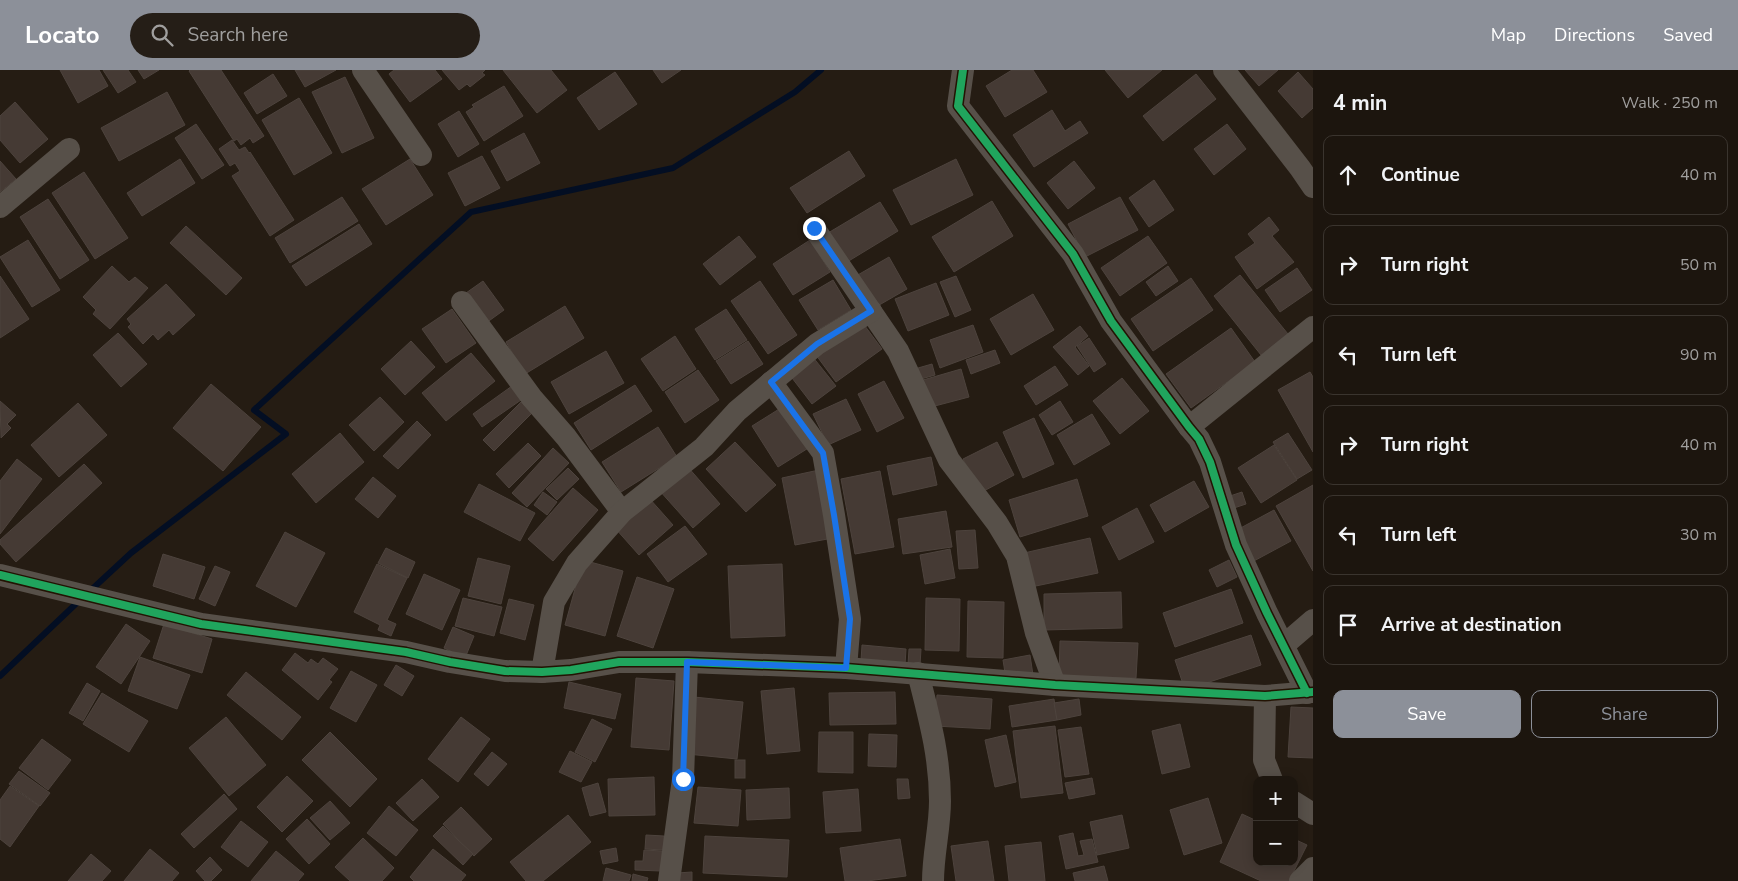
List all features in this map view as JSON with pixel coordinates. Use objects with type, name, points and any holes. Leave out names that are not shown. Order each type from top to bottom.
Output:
[{"type":"street","points":[[363,70],[421,155]]},
{"type":"street","points":[[0,575],[201,624],[406,652],[450,662],[505,671],[542,672],[570,670],[619,662],[687,662],[846,668],[1055,685],[1265,696],[1310,692],[1266,613],[1236,545],[1210,462],[1200,439],[1189,427],[1111,321],[1074,254],[958,106],[963,70]]},
{"type":"street","points":[[1224,70],[1313,187]]},
{"type":"street","points":[[0,207],[69,149]]},
{"type":"street","points":[[814,228],[898,351],[949,460],[998,523],[1017,556],[1036,633],[1055,685]]},
{"type":"street","points":[[462,302],[532,398],[566,437],[622,512]]},
{"type":"street","points":[[542,672],[554,602],[577,562],[622,512],[704,447],[737,411],[817,344],[871,311]]},
{"type":"street","points":[[1189,427],[1313,328]]},
{"type":"street","points":[[771,382],[823,453],[850,619],[846,668]]},
{"type":"street","points":[[1284,645],[1313,620]]},
{"type":"street","points":[[669,881],[683,779],[687,662]]},
{"type":"street","points":[[918,673],[935,739],[939,772],[940,802],[933,881]]},
{"type":"street","points":[[1265,696],[1264,760],[1270,776]]},
{"type":"street","points":[[1298,805],[1313,814]]},
{"type":"street","points":[[1300,881],[1313,868]]},
{"type":"building","points":[[60,70],[99,70],[108,86],[78,103]]},
{"type":"building","points":[[103,70],[128,70],[136,82],[118,93]]},
{"type":"building","points":[[138,70],[159,70],[144,79]]},
{"type":"building","points":[[190,70],[221,70],[264,136],[253,143],[250,138],[241,145],[237,139],[234,141]]},
{"type":"building","points":[[295,70],[336,70],[305,87]]},
{"type":"building","points":[[394,70],[435,70],[442,79],[410,102],[389,74]]},
{"type":"building","points":[[442,70],[485,70],[482,73],[485,75],[470,87],[467,84],[459,90]]},
{"type":"building","points":[[503,70],[551,70],[567,90],[537,113]]},
{"type":"building","points":[[653,70],[681,70],[662,83]]},
{"type":"building","points":[[1012,70],[1033,70],[1047,92],[1005,117],[986,86]]},
{"type":"building","points":[[1105,70],[1162,70],[1128,98]]},
{"type":"building","points":[[1245,70],[1278,70],[1259,86]]},
{"type":"building","points":[[615,72],[637,104],[599,130],[577,98]]},
{"type":"building","points":[[1298,72],[1313,89],[1313,108],[1302,118],[1278,91]]},
{"type":"building","points":[[273,74],[287,96],[257,114],[244,93]]},
{"type":"building","points":[[1196,74],[1216,99],[1163,141],[1143,116]]},
{"type":"building","points":[[345,77],[374,138],[342,153],[312,92]]},
{"type":"building","points":[[504,86],[523,116],[484,141],[466,112],[474,107],[472,105]]},
{"type":"building","points":[[167,92],[185,125],[119,161],[101,128]]},
{"type":"building","points":[[299,98],[332,153],[294,175],[262,120]]},
{"type":"building","points":[[15,102],[48,139],[20,163],[0,140],[0,116]]},
{"type":"building","points":[[1052,110],[1065,131],[1080,121],[1088,133],[1034,167],[1013,135]]},
{"type":"building","points":[[459,111],[479,144],[458,157],[438,124]]},
{"type":"building","points":[[196,124],[224,165],[202,179],[175,138]]},
{"type":"building","points":[[1227,124],[1246,149],[1214,175],[1194,149]]},
{"type":"building","points":[[524,133],[540,163],[507,181],[491,151]]},
{"type":"building","points":[[232,140],[239,150],[245,147],[250,152],[294,220],[270,236],[232,176],[240,171],[235,163],[230,166],[219,149]]},
{"type":"building","points":[[849,151],[865,176],[807,213],[790,188]]},
{"type":"building","points":[[482,156],[500,188],[465,206],[448,173]]},
{"type":"building","points":[[180,159],[195,183],[142,216],[127,193]]},
{"type":"building","points":[[410,159],[433,195],[386,225],[362,189]]},
{"type":"building","points":[[956,159],[973,195],[911,225],[893,190]]},
{"type":"building","points":[[0,161],[16,179],[0,192]]},
{"type":"building","points":[[1074,161],[1095,188],[1068,209],[1047,183]]},
{"type":"building","points":[[84,172],[128,238],[95,259],[52,193]]},
{"type":"building","points":[[1154,180],[1174,210],[1149,227],[1129,198]]},
{"type":"building","points":[[342,197],[358,221],[290,263],[275,238]]},
{"type":"building","points":[[1120,197],[1138,230],[1085,257],[1068,224]]},
{"type":"building","points":[[48,199],[89,260],[60,279],[20,217]]},
{"type":"building","points":[[992,201],[1013,236],[954,272],[932,237]]},
{"type":"building","points":[[880,202],[898,231],[847,262],[828,233]]},
{"type":"building","points":[[1269,217],[1279,230],[1272,236],[1294,262],[1257,289],[1235,257],[1255,243],[1248,234]]},
{"type":"building","points":[[359,224],[372,244],[306,286],[292,266]]},
{"type":"building","points":[[186,226],[242,278],[226,295],[170,243]]},
{"type":"building","points":[[739,236],[756,257],[720,285],[703,264]]},
{"type":"building","points":[[1148,236],[1167,263],[1120,296],[1101,268]]},
{"type":"building","points":[[28,240],[60,290],[32,307],[0,257]]},
{"type":"building","points":[[810,240],[830,272],[793,295],[773,264]]},
{"type":"building","points":[[889,257],[907,289],[874,308],[856,276]]},
{"type":"building","points":[[112,266],[129,282],[135,277],[148,288],[110,329],[93,314],[96,310],[83,297]]},
{"type":"building","points":[[1168,266],[1178,281],[1156,296],[1146,282]]},
{"type":"building","points":[[1297,268],[1312,290],[1280,312],[1265,290]]},
{"type":"building","points":[[1240,275],[1288,334],[1261,355],[1214,296]]},
{"type":"building","points":[[0,276],[29,319],[0,338]]},
{"type":"building","points":[[956,276],[971,310],[955,317],[940,282]]},
{"type":"building","points":[[1191,278],[1213,310],[1153,351],[1131,319]]},
{"type":"building","points":[[833,280],[851,310],[818,330],[799,300]]},
{"type":"building","points":[[483,281],[504,310],[486,323],[466,293]]},
{"type":"building","points":[[760,281],[797,335],[768,354],[731,301]]},
{"type":"building","points":[[936,283],[949,315],[908,331],[895,299]]},
{"type":"building","points":[[166,284],[195,315],[173,335],[169,330],[158,340],[153,334],[143,344],[128,327],[131,324],[127,319]]},
{"type":"building","points":[[1033,294],[1054,330],[1011,355],[990,319]]},
{"type":"building","points":[[565,306],[584,338],[525,374],[506,342]]},
{"type":"building","points":[[452,309],[476,343],[446,363],[422,329]]},
{"type":"building","points":[[726,309],[747,340],[715,360],[695,329]]},
{"type":"building","points":[[862,322],[882,349],[836,382],[816,355]]},
{"type":"building","points":[[973,325],[983,352],[940,368],[930,340]]},
{"type":"building","points":[[1080,326],[1088,336],[1075,347],[1089,366],[1078,375],[1053,347]]},
{"type":"building","points":[[1231,328],[1255,362],[1191,408],[1166,374]]},
{"type":"building","points":[[118,333],[147,364],[121,387],[93,355]]},
{"type":"building","points":[[675,336],[696,369],[663,391],[641,359]]},
{"type":"building","points":[[1089,338],[1106,364],[1094,372],[1077,346]]},
{"type":"building","points":[[411,341],[435,367],[405,395],[381,369]]},
{"type":"building","points":[[748,341],[763,364],[731,384],[716,361]]},
{"type":"building","points":[[995,350],[1000,363],[971,374],[966,360]]},
{"type":"building","points":[[606,351],[624,383],[569,414],[551,382]]},
{"type":"building","points":[[471,353],[495,381],[446,421],[422,393]]},
{"type":"building","points":[[812,356],[836,386],[812,404],[789,374]]},
{"type":"building","points":[[932,364],[935,375],[921,379],[918,368]]},
{"type":"building","points":[[1055,366],[1068,385],[1036,405],[1024,386]]},
{"type":"building","points":[[961,369],[969,397],[931,407],[923,380]]},
{"type":"building","points":[[698,370],[719,400],[685,423],[665,392]]},
{"type":"building","points":[[1310,372],[1313,377],[1313,452],[1278,390]]},
{"type":"building","points":[[1122,378],[1149,411],[1120,434],[1093,401]]},
{"type":"building","points":[[884,381],[904,418],[877,432],[858,394]]},
{"type":"building","points":[[211,384],[261,427],[223,471],[173,428]]},
{"type":"building","points":[[635,385],[652,411],[591,450],[574,423]]},
{"type":"building","points":[[512,386],[521,400],[482,427],[473,414]]},
{"type":"building","points":[[380,397],[404,422],[374,451],[349,425]]},
{"type":"building","points":[[846,399],[861,430],[828,445],[813,414]]},
{"type":"building","points":[[0,401],[16,415],[7,424],[11,428],[1,438]]},
{"type":"building","points":[[1060,401],[1073,422],[1052,435],[1039,415]]},
{"type":"building","points":[[521,402],[532,413],[494,451],[483,440]]},
{"type":"building","points":[[78,403],[107,435],[59,477],[31,445]]},
{"type":"building","points":[[784,406],[810,447],[778,467],[752,426]]},
{"type":"building","points":[[1092,414],[1110,444],[1074,465],[1057,435]]},
{"type":"building","points":[[1034,418],[1054,464],[1023,478],[1003,432]]},
{"type":"building","points":[[417,421],[431,435],[398,469],[383,456]]},
{"type":"building","points":[[658,427],[677,457],[621,492],[602,462]]},
{"type":"building","points":[[340,433],[364,462],[316,503],[292,474]]},
{"type":"building","points":[[1288,433],[1312,470],[1297,479],[1273,442]]},
{"type":"building","points":[[735,442],[776,485],[746,512],[706,469]]},
{"type":"building","points":[[997,442],[1014,475],[980,493],[963,459]]},
{"type":"building","points":[[528,443],[541,456],[509,488],[496,474]]},
{"type":"building","points":[[1274,445],[1297,480],[1261,503],[1238,468]]},
{"type":"building","points":[[553,448],[569,463],[527,507],[512,493]]},
{"type":"building","points":[[931,457],[937,485],[893,495],[887,466]]},
{"type":"building","points":[[17,459],[42,479],[0,534],[0,481]]},
{"type":"building","points":[[84,464],[102,483],[16,562],[0,544],[0,540]]},
{"type":"building","points":[[687,466],[720,504],[693,528],[659,490]]},
{"type":"building","points":[[568,468],[579,479],[557,500],[546,489]]},
{"type":"building","points":[[819,470],[833,538],[795,545],[782,478]]},
{"type":"building","points":[[880,471],[894,547],[855,554],[841,479]]},
{"type":"building","points":[[373,477],[396,496],[378,518],[355,499]]},
{"type":"building","points":[[1077,479],[1088,516],[1020,537],[1009,500]]},
{"type":"building","points":[[1194,481],[1209,507],[1165,532],[1150,505]]},
{"type":"building","points":[[479,484],[535,513],[520,541],[464,512]]},
{"type":"building","points":[[1313,485],[1313,571],[1276,506]]},
{"type":"building","points":[[573,488],[598,510],[553,561],[528,539]]},
{"type":"building","points":[[543,492],[557,502],[547,515],[534,505]]},
{"type":"building","points":[[1242,492],[1246,504],[1231,509],[1227,497]]},
{"type":"building","points":[[649,498],[673,525],[639,555],[615,528]]},
{"type":"building","points":[[1137,508],[1154,542],[1119,560],[1102,527]]},
{"type":"building","points":[[1274,510],[1291,541],[1252,562],[1235,531]]},
{"type":"building","points":[[946,511],[952,547],[903,554],[898,519]]},
{"type":"building","points":[[685,526],[707,554],[668,582],[647,554]]},
{"type":"building","points":[[975,530],[978,568],[959,569],[956,531]]},
{"type":"building","points":[[285,532],[325,553],[296,607],[256,586]]},
{"type":"building","points":[[1090,538],[1098,573],[1031,587],[1024,553]]},
{"type":"building","points":[[386,548],[415,562],[408,578],[378,563]]},
{"type":"building","points":[[950,549],[955,578],[925,584],[920,555]]},
{"type":"building","points":[[163,554],[205,567],[194,599],[153,586]]},
{"type":"building","points":[[478,558],[510,566],[501,604],[468,596]]},
{"type":"building","points":[[583,560],[623,571],[605,636],[565,625]]},
{"type":"building","points":[[1229,560],[1237,577],[1217,587],[1209,570]]},
{"type":"building","points":[[377,564],[407,578],[387,620],[396,624],[391,636],[378,630],[380,625],[354,612]]},
{"type":"building","points":[[782,564],[785,636],[731,638],[728,566]]},
{"type":"building","points":[[215,566],[230,572],[215,606],[199,599]]},
{"type":"building","points":[[424,574],[460,590],[442,630],[406,614]]},
{"type":"building","points":[[637,577],[674,589],[653,648],[617,636]]},
{"type":"building","points":[[1231,589],[1243,623],[1175,647],[1163,613]]},
{"type":"building","points":[[1121,592],[1122,628],[1044,630],[1044,594]]},
{"type":"building","points":[[463,598],[502,607],[494,636],[455,626]]},
{"type":"building","points":[[926,598],[960,599],[959,651],[925,650]]},
{"type":"building","points":[[509,599],[534,605],[525,640],[500,633]]},
{"type":"building","points":[[968,601],[1004,602],[1003,658],[967,657]]},
{"type":"building","points":[[126,624],[150,641],[121,684],[96,667]]},
{"type":"building","points":[[164,624],[212,639],[202,673],[153,658]]},
{"type":"building","points":[[453,627],[474,636],[465,658],[444,648]]},
{"type":"building","points":[[1251,635],[1261,665],[1185,690],[1175,660]]},
{"type":"building","points":[[1060,641],[1138,643],[1136,678],[1059,676]]},
{"type":"building","points":[[862,645],[906,649],[905,665],[861,661]]},
{"type":"building","points":[[909,649],[921,649],[920,665],[908,665]]},
{"type":"building","points":[[295,653],[308,663],[311,659],[318,664],[323,658],[338,669],[329,680],[332,682],[318,700],[282,670]]},
{"type":"building","points":[[1030,655],[1033,675],[1006,679],[1003,660]]},
{"type":"building","points":[[140,657],[190,675],[177,709],[128,691]]},
{"type":"building","points":[[396,665],[414,676],[402,696],[384,685]]},
{"type":"building","points":[[351,671],[377,685],[356,722],[330,708]]},
{"type":"building","points":[[246,672],[301,717],[282,740],[227,695]]},
{"type":"building","points":[[636,678],[674,681],[669,750],[631,747]]},
{"type":"building","points":[[569,682],[621,694],[615,719],[564,708]]},
{"type":"building","points":[[87,683],[100,691],[83,721],[69,713]]},
{"type":"building","points":[[794,688],[800,751],[767,754],[761,691]]},
{"type":"building","points":[[895,692],[896,724],[830,725],[829,693]]},
{"type":"building","points":[[102,693],[148,721],[129,752],[83,724]]},
{"type":"building","points":[[937,695],[992,699],[990,729],[935,726]]},
{"type":"building","points":[[694,697],[743,702],[737,759],[687,754]]},
{"type":"building","points":[[1054,699],[1057,720],[1012,727],[1009,706]]},
{"type":"building","points":[[1079,699],[1081,715],[1057,720],[1054,703]]},
{"type":"building","points":[[1291,707],[1313,708],[1313,758],[1288,757]]},
{"type":"building","points":[[226,717],[266,765],[229,796],[189,748]]},
{"type":"building","points":[[461,717],[490,739],[458,782],[428,759]]},
{"type":"building","points":[[592,719],[612,729],[595,762],[575,752]]},
{"type":"building","points":[[1180,724],[1190,767],[1162,774],[1152,731]]},
{"type":"building","points":[[1055,726],[1063,793],[1021,798],[1013,731]]},
{"type":"building","points":[[1081,727],[1089,774],[1065,777],[1058,730]]},
{"type":"building","points":[[330,732],[377,779],[350,807],[302,760]]},
{"type":"building","points":[[819,732],[853,732],[853,773],[818,772]]},
{"type":"building","points":[[869,734],[897,735],[896,767],[868,766]]},
{"type":"building","points":[[1006,735],[1016,782],[995,787],[985,740]]},
{"type":"building","points":[[42,739],[71,760],[48,790],[19,768]]},
{"type":"building","points":[[570,751],[592,762],[581,782],[559,772]]},
{"type":"building","points":[[492,752],[507,764],[488,786],[474,774]]},
{"type":"building","points":[[735,760],[745,760],[745,778],[735,778]]},
{"type":"building","points":[[19,771],[50,793],[40,806],[9,784]]},
{"type":"building","points":[[287,776],[313,801],[282,832],[257,807]]},
{"type":"building","points":[[654,777],[655,815],[609,816],[608,779]]},
{"type":"building","points":[[1092,778],[1095,794],[1069,799],[1065,783]]},
{"type":"building","points":[[422,779],[439,797],[413,821],[396,803]]},
{"type":"building","points":[[897,779],[908,779],[910,798],[898,799]]},
{"type":"building","points":[[598,783],[606,812],[590,816],[582,788]]},
{"type":"building","points":[[10,786],[39,806],[10,847],[0,839],[0,800]]},
{"type":"building","points":[[698,787],[741,790],[738,826],[694,823]]},
{"type":"building","points":[[789,788],[790,818],[747,820],[746,790]]},
{"type":"building","points":[[858,789],[861,831],[826,833],[823,792]]},
{"type":"building","points":[[224,794],[237,809],[194,848],[181,834]]},
{"type":"building","points":[[1208,798],[1222,843],[1184,855],[1170,810]]},
{"type":"building","points":[[330,801],[350,823],[330,840],[310,818]]},
{"type":"building","points":[[389,806],[418,830],[396,856],[367,833]]},
{"type":"building","points":[[461,807],[492,839],[474,856],[443,824]]},
{"type":"building","points":[[1242,814],[1253,819],[1253,866],[1296,866],[1289,881],[1261,881],[1220,862]]},
{"type":"building","points":[[568,815],[591,842],[543,881],[526,881],[510,862]]},
{"type":"building","points":[[1122,815],[1129,848],[1097,855],[1090,822]]},
{"type":"building","points":[[307,819],[330,844],[309,864],[286,839]]},
{"type":"building","points":[[241,821],[268,842],[248,867],[221,847]]},
{"type":"building","points":[[443,826],[473,854],[463,865],[433,836]]},
{"type":"building","points":[[1073,833],[1078,856],[1084,855],[1080,841],[1092,839],[1098,862],[1066,869],[1059,836]]},
{"type":"building","points":[[646,835],[664,836],[663,850],[645,849]]},
{"type":"building","points":[[705,836],[789,840],[787,877],[703,873]]},
{"type":"building","points":[[363,838],[394,868],[382,881],[350,881],[335,867]]},
{"type":"building","points":[[900,839],[906,876],[867,881],[845,881],[840,848]]},
{"type":"building","points":[[988,841],[994,881],[956,881],[951,846]]},
{"type":"building","points":[[1298,841],[1307,845],[1298,863]]},
{"type":"building","points":[[1041,842],[1045,881],[1009,881],[1005,846]]},
{"type":"building","points":[[616,848],[618,861],[603,864],[600,851]]},
{"type":"building","points":[[150,849],[179,873],[172,881],[124,881]]},
{"type":"building","points":[[433,849],[466,875],[461,881],[414,881],[410,877]]},
{"type":"building","points":[[644,850],[662,851],[661,871],[635,870],[635,861],[643,861]]},
{"type":"building","points":[[276,851],[304,874],[298,881],[251,881]]},
{"type":"building","points":[[91,854],[111,871],[102,881],[68,881]]},
{"type":"building","points":[[210,857],[222,870],[211,881],[205,881],[196,871]]},
{"type":"building","points":[[1104,866],[1108,881],[1075,881],[1073,873]]},
{"type":"building","points":[[606,868],[631,875],[629,881],[603,881]]},
{"type":"building","points":[[692,872],[692,881],[677,881],[677,873]]},
{"type":"building","points":[[633,874],[648,878],[647,881],[632,881]]},
{"type":"waterway","points":[[90,591],[131,553],[286,434],[254,410],[471,212],[673,168],[795,92],[821,70]]},
{"type":"waterway","points":[[0,676],[81,599]]},
{"type":"cycle path","points":[[963,70],[958,106],[1073,254],[1111,321],[1199,439],[1210,462],[1236,545],[1307,693]]},
{"type":"cycle path","points":[[0,575],[201,624],[406,652],[450,662],[505,671],[542,672],[571,670],[619,662],[687,662],[846,668],[1055,685],[1265,696],[1313,692]]},
{"type":"route","points":[[683,779],[687,662],[846,668],[850,619],[823,453],[771,382],[817,344],[871,311],[814,228]]}]
